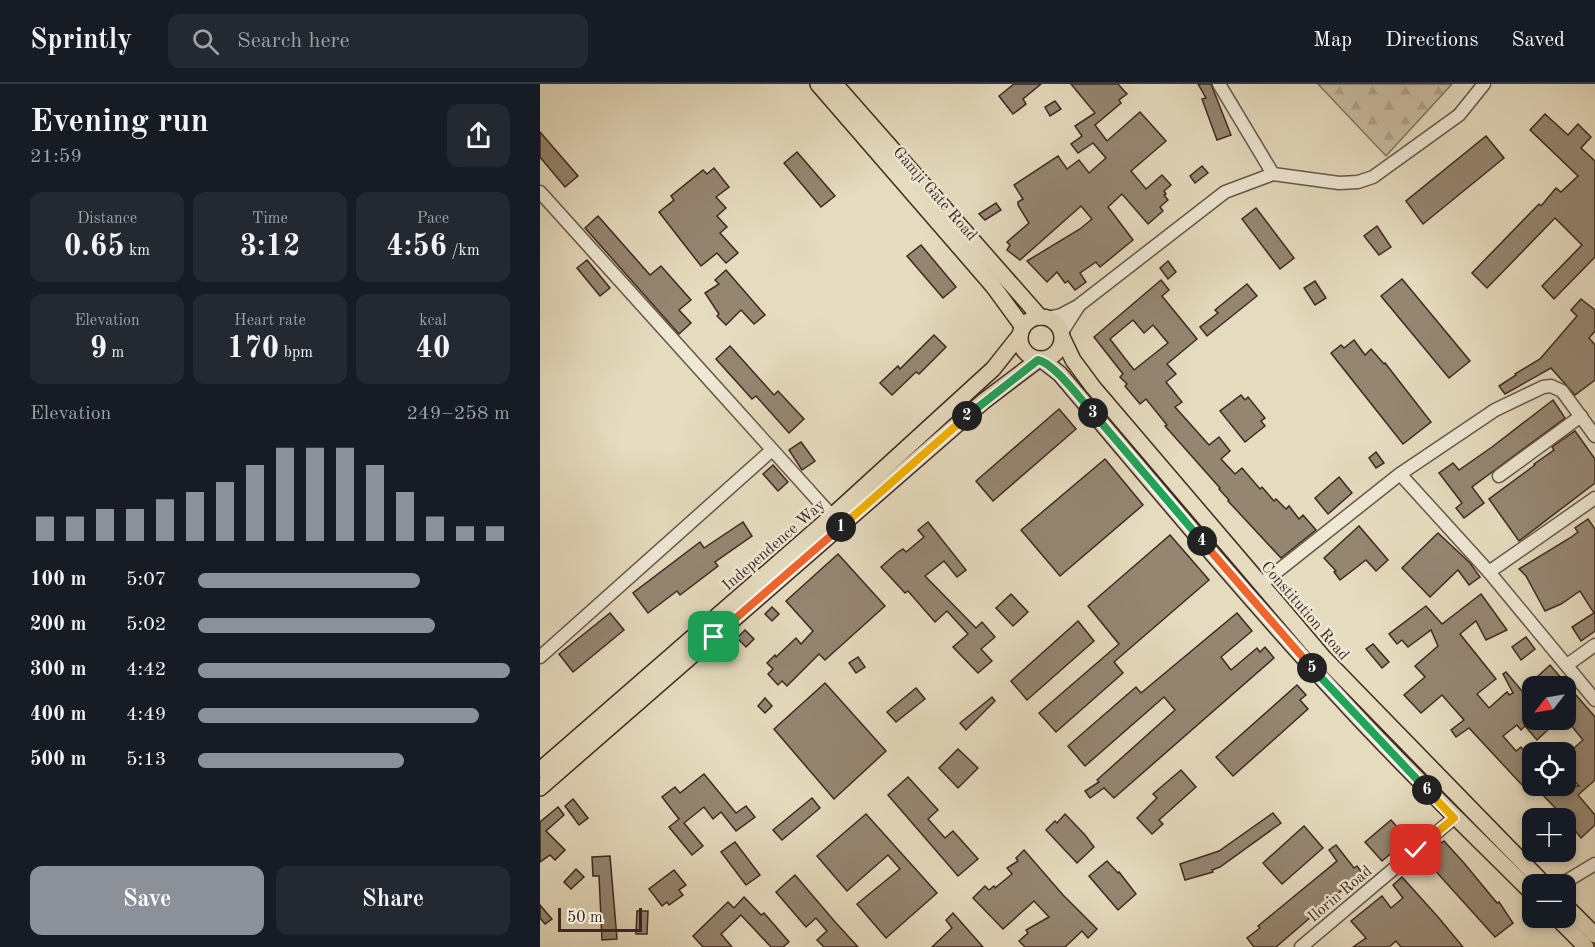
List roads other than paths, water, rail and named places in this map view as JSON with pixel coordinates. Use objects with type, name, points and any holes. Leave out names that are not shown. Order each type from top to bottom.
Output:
[{"type":"main road","name":"Gamji Gate Road","points":[[818,84],[993,286],[1022,331]]},
{"type":"main road","points":[[835,84],[1003,276],[1044,317],[1059,326],[1062,345],[1054,356],[1040,360],[1030,357],[1020,343],[1022,331],[1028,322],[1044,317]]},
{"type":"main road","name":"Independence Way","points":[[540,770],[832,516],[993,369],[1022,331]]},
{"type":"main road","name":"Constitution Road","points":[[1062,336],[1073,360],[1093,387],[1323,658],[1534,874]]},
{"type":"main road","name":"Independence Way","points":[[540,788],[984,401],[1040,360]]},
{"type":"main road","name":"Constitution Road","points":[[1040,360],[1060,374],[1295,648],[1454,818],[1522,883]]},
{"type":"main road","points":[[1576,916],[1595,935]]},
{"type":"main road","points":[[1567,928],[1586,947]]},
{"type":"street","points":[[1219,84],[1273,174]]},
{"type":"street","points":[[1044,317],[1061,315],[1078,306],[1225,192],[1273,174],[1339,183],[1358,182],[1373,177],[1459,115],[1484,84]]},
{"type":"street","points":[[540,192],[832,516]]},
{"type":"street","points":[[1062,336],[1078,306]]},
{"type":"street","points":[[1260,585],[1400,474],[1495,410],[1543,387],[1551,386],[1562,391],[1595,436]]},
{"type":"street","points":[[1499,476],[1581,416]]},
{"type":"street","points":[[540,657],[772,450]]},
{"type":"street","points":[[1400,474],[1489,572],[1595,700]]},
{"type":"street","points":[[1489,572],[1595,498]]},
{"type":"street","points":[[1567,665],[1595,645]]},
{"type":"street","name":"Ilorin Road","points":[[1301,947],[1454,818]]},
{"type":"street","points":[[1576,875],[1595,864]]}]
